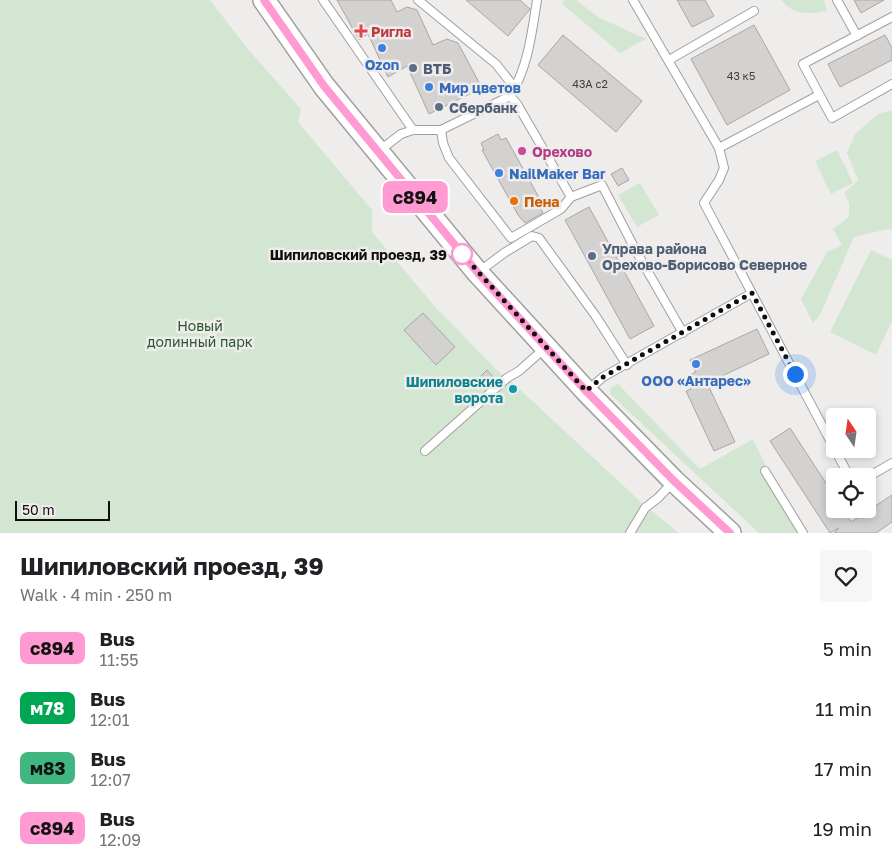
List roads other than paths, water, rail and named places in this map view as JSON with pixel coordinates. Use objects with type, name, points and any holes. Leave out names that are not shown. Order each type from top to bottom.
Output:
[{"type":"main road","points":[[264,0],[324,86],[478,273],[586,391],[674,481],[730,533]]},
{"type":"lane","points":[[323,0],[413,130]]},
{"type":"lane","points":[[418,0],[496,64],[515,88]]},
{"type":"lane","points":[[377,152],[401,134],[413,130],[441,130],[510,96],[525,62],[532,35],[537,0]]},
{"type":"lane","points":[[633,0],[719,148],[724,168],[720,180],[704,203],[845,468]]},
{"type":"lane","points":[[838,0],[857,36]]},
{"type":"lane","points":[[669,60],[754,11]]},
{"type":"lane","points":[[892,17],[803,64],[832,118],[892,84]]},
{"type":"lane","points":[[510,96],[517,104],[570,197]]},
{"type":"lane","points":[[719,148],[819,96]]},
{"type":"lane","points":[[441,130],[443,143],[449,158],[511,238],[561,209],[570,197],[602,185],[631,242],[683,333]]},
{"type":"lane","points":[[478,273],[504,253],[532,236],[539,238],[596,314],[627,365]]},
{"type":"lane","points":[[586,391],[603,377],[752,293]]},
{"type":"lane","points":[[425,451],[507,378],[519,371],[545,348]]},
{"type":"lane","points":[[876,472],[892,463]]},
{"type":"lane","points":[[764,470],[803,533]]},
{"type":"lane","points":[[630,533],[645,508],[658,498],[674,481]]},
{"type":"place","name":"Ригла","points":[[361,31]]},
{"type":"place","name":"Ozon","points":[[382,48]]},
{"type":"place","name":"ВТБ","points":[[413,68]]},
{"type":"place","name":"Мир цветов","points":[[429,87]]},
{"type":"place","name":"Сбербанк","points":[[439,107]]},
{"type":"place","name":"Орехово","points":[[522,151]]},
{"type":"place","name":"NailMaker Bar","points":[[499,173]]},
{"type":"place","name":"Пена","points":[[514,201]]},
{"type":"place","name":"Шипиловский проезд, 39","points":[[462,254]]},
{"type":"place","name":"Управа района Орехово-Борисово Северное","points":[[592,256]]},
{"type":"place","name":"ООО «Антарес»","points":[[696,364]]},
{"type":"place","name":"Шипиловские ворота","points":[[513,389]]},
{"type":"park label","name":"Новый долинный парк","points":[[200,334]]}]
